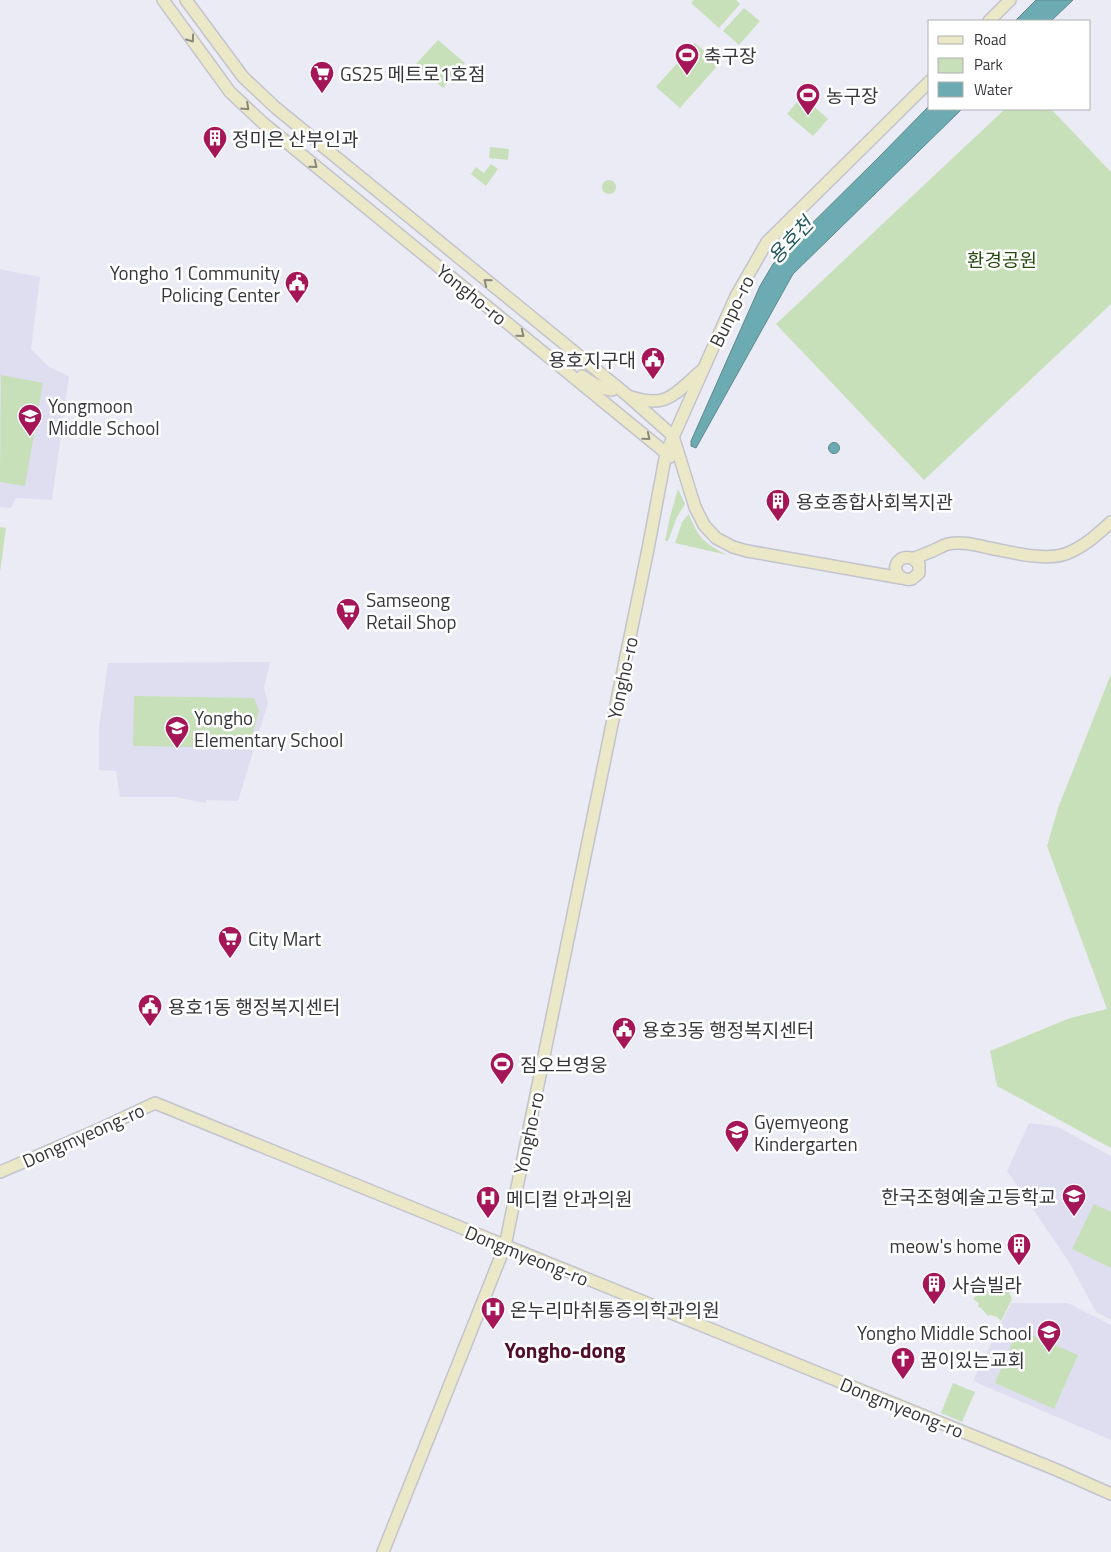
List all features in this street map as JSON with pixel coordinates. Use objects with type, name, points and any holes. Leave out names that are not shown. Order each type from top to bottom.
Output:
[{"type":"main road","name":"Yongho-ro","points":[[163,0],[230,92],[263,123],[666,453],[505,1246],[383,1552]]},
{"type":"main road","name":"Yongho-ro","points":[[186,0],[243,78],[276,108],[614,385],[673,436]]},
{"type":"main road","points":[[990,20],[1010,0]]},
{"type":"main road","name":"Bunpo-ro","points":[[666,453],[736,296],[767,242],[928,83]]},
{"type":"main road","points":[[627,396],[653,402],[670,398],[677,394],[704,368]]},
{"type":"main road","points":[[568,373],[581,375],[596,385],[609,390],[612,390],[614,385]]},
{"type":"main road","points":[[673,436],[694,507],[704,525],[716,538],[733,547],[777,557],[908,580],[916,576],[933,552]]},
{"type":"main road","points":[[666,453],[687,481]]},
{"type":"main road","points":[[901,578],[896,571],[899,561],[905,557],[912,558],[933,552],[948,544],[969,543],[1020,554],[1045,556],[1066,554],[1091,540],[1111,522]]},
{"type":"main road","points":[[912,558],[916,560],[920,568]]},
{"type":"main road","points":[[863,571],[897,564]]},
{"type":"main road","name":"Dongmyeong-ro","points":[[0,1172],[155,1104],[1057,1470],[1111,1494]]},
{"type":"shaded area","name":"Yongmoon Middle School","points":[[0,269],[40,277],[31,349],[49,367],[69,376],[52,500],[16,498],[11,508],[0,507]]},
{"type":"shaded area","name":"Yongho Elementary School","points":[[270,662],[264,688],[268,703],[238,801],[206,800],[206,803],[175,797],[120,797],[116,771],[99,770],[99,728],[108,663]]},
{"type":"shaded area","name":"한국조형예술고등학교","points":[[1029,1123],[1058,1127],[1111,1156],[1111,1320],[1096,1312],[1069,1262],[1007,1171]]},
{"type":"shaded area","name":"Yongho Middle School","points":[[1011,1303],[1068,1303],[1111,1325],[1111,1440],[973,1381]]},
{"type":"green space","points":[[694,0],[736,0],[740,4],[719,28],[691,3]]},
{"type":"green space","points":[[744,8],[760,21],[739,45],[723,31]]},
{"type":"green space","points":[[438,40],[465,63],[443,88],[416,64]]},
{"type":"green space","name":"축구장","points":[[695,43],[719,64],[680,108],[656,87]]},
{"type":"green space","name":"농구장","points":[[802,96],[828,119],[813,136],[787,114]]},
{"type":"green space","name":"환경공원","points":[[1004,110],[1052,110],[1111,172],[1111,304],[924,480],[776,324]]},
{"type":"green space","points":[[490,147],[509,149],[508,160],[489,158]]},
{"type":"green space","points":[[491,164],[498,169],[486,186],[471,174],[476,167],[484,173]]},
{"type":"green space","points":[[606,180],[612,180],[616,187],[612,194],[606,194],[602,190],[602,184]]},
{"type":"green space","points":[[1,375],[43,383],[25,486],[0,482]]},
{"type":"green space","points":[[678,489],[685,504],[677,517],[668,541],[665,541],[670,517]]},
{"type":"green space","points":[[689,514],[703,539],[727,555],[675,543],[682,522]]},
{"type":"green space","points":[[0,527],[6,528],[0,572]]},
{"type":"green space","points":[[1111,674],[1111,1148],[997,1086],[990,1051],[1070,1018],[1107,1009],[1047,846],[1058,808]]},
{"type":"green space","points":[[134,696],[254,698],[259,711],[249,748],[133,746]]},
{"type":"green space","points":[[1094,1204],[1111,1212],[1111,1268],[1072,1249]]},
{"type":"green space","points":[[987,1290],[989,1293],[1008,1290],[1012,1299],[1001,1321],[997,1317],[988,1316],[978,1307],[979,1303],[973,1299],[979,1293]]},
{"type":"green space","points":[[1018,1329],[1078,1355],[1054,1409],[995,1383]]},
{"type":"green space","points":[[953,1383],[975,1392],[962,1422],[941,1413]]},
{"type":"water","points":[[1036,0],[1073,0],[1052,20],[1016,20]]},
{"type":"water","points":[[928,107],[928,110],[961,110],[793,274],[696,448],[691,446],[691,441],[760,286],[773,264]]},
{"type":"water","points":[[834,442],[840,448],[834,454],[828,448]]},
{"type":"place","name":"축구장","points":[[687,76]]},
{"type":"place","name":"GS25 메트로1호점","points":[[322,94]]},
{"type":"place","name":"농구장","points":[[808,116]]},
{"type":"place","name":"정미은 산부인과","points":[[215,159]]},
{"type":"place","name":"Yongho 1 Community Policing Center","points":[[297,304]]},
{"type":"place","name":"용호지구대","points":[[653,380]]},
{"type":"place","name":"Yongmoon Middle School","points":[[30,437]]},
{"type":"place","name":"용호종합사회복지관","points":[[778,522]]},
{"type":"place","name":"Samseong Retail Shop","points":[[348,631]]},
{"type":"place","name":"Yongho Elementary School","points":[[177,749]]},
{"type":"place","name":"City Mart","points":[[230,959]]},
{"type":"place","name":"용호1동 행정복지센터","points":[[150,1027]]},
{"type":"place","name":"용호3동 행정복지센터","points":[[624,1050]]},
{"type":"place","name":"짐오브영웅","points":[[502,1085]]},
{"type":"place","name":"Gyemyeong Kindergarten","points":[[737,1153]]},
{"type":"place","name":"한국조형예술고등학교","points":[[1074,1217]]},
{"type":"place","name":"메디컬 안과의원","points":[[488,1219]]},
{"type":"place","name":"meow's home","points":[[1019,1266]]},
{"type":"place","name":"사슴빌라","points":[[934,1305]]},
{"type":"place","name":"온누리마취통증의학과의원","points":[[493,1330]]},
{"type":"place","name":"Yongho Middle School","points":[[1049,1353]]},
{"type":"place","name":"꿈이있는교회","points":[[903,1380]]},
{"type":"district","name":"Yongho-dong","points":[[565,1350]]},
{"type":"water label","name":"용호천","points":[[790,240]]}]
